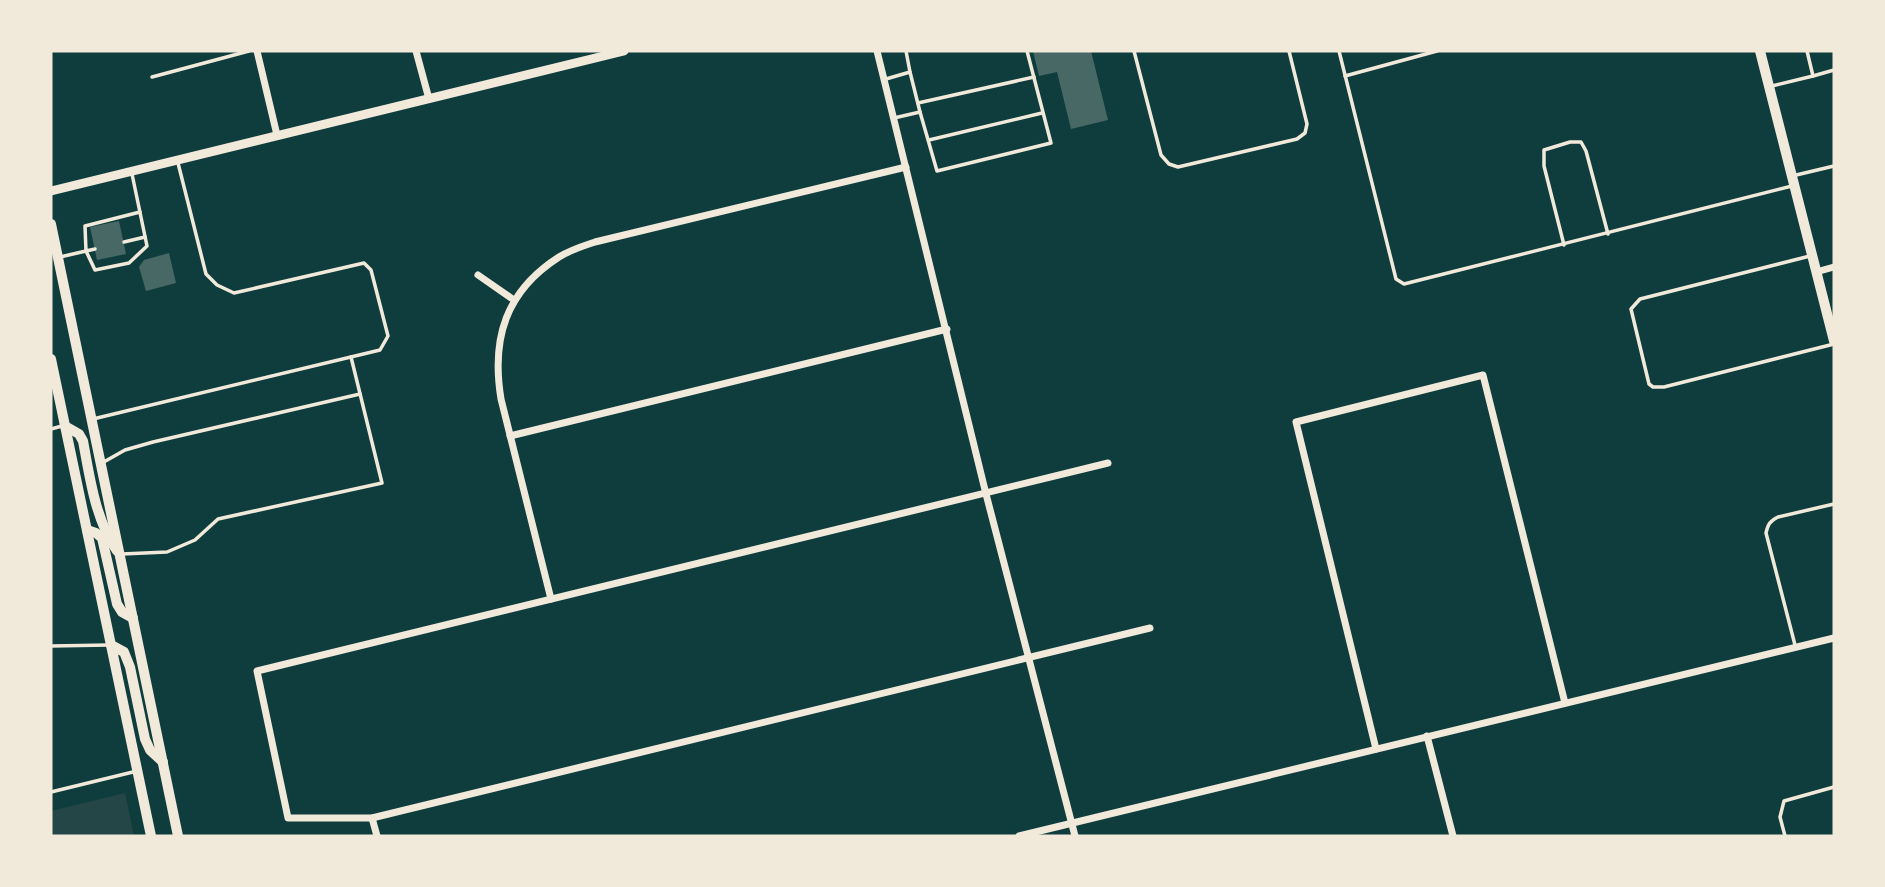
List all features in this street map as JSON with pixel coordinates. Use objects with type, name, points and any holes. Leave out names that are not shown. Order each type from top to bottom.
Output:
[{"type":"main road","points":[[1760,51],[1834,343]]},
{"type":"main road","points":[[51,225],[178,836]]},
{"type":"main road","points":[[51,359],[151,836]]},
{"type":"main road","points":[[65,426],[79,434],[83,441],[93,493],[102,522],[108,538],[120,554]]},
{"type":"main road","points":[[87,530],[102,538],[117,604],[122,612],[133,618]]},
{"type":"main road","points":[[111,645],[124,652],[130,667],[145,739],[150,750],[163,763]]},
{"type":"street","points":[[257,51],[277,135]]},
{"type":"street","points":[[416,51],[429,99]]},
{"type":"street","points":[[51,191],[624,51]]},
{"type":"street","points":[[877,51],[986,494],[1075,836]]},
{"type":"street","points":[[551,599],[497,376],[498,350],[503,326],[514,300],[533,276],[561,255],[595,242],[906,167]]},
{"type":"street","points":[[1816,272],[1834,267]]},
{"type":"street","points":[[478,275],[514,300]]},
{"type":"street","points":[[510,436],[947,329]]},
{"type":"street","points":[[1376,749],[1296,422],[1483,375],[1565,702]]},
{"type":"street","points":[[1108,463],[257,671],[288,818],[372,818],[1150,628]]},
{"type":"street","points":[[1018,836],[1834,638]]},
{"type":"street","points":[[1427,736],[1453,836]]},
{"type":"street","points":[[372,818],[377,836]]},
{"type":"lane","points":[[152,77],[249,51]]},
{"type":"lane","points":[[906,51],[937,171],[1051,143],[1027,51]]},
{"type":"lane","points":[[1134,51],[1161,155],[1169,164],[1178,167],[1297,139],[1305,133],[1307,124],[1289,51]]},
{"type":"lane","points":[[1339,51],[1396,279],[1404,284],[1608,234],[1834,166]]},
{"type":"lane","points":[[1345,76],[1437,51]]},
{"type":"lane","points":[[1807,51],[1813,76]]},
{"type":"lane","points":[[1769,87],[1834,70]]},
{"type":"lane","points":[[884,79],[910,72]]},
{"type":"lane","points":[[918,103],[1034,77]]},
{"type":"lane","points":[[894,118],[920,112]]},
{"type":"lane","points":[[929,140],[1043,113]]},
{"type":"lane","points":[[1564,245],[1544,166],[1544,150],[1570,142],[1581,142],[1586,151],[1608,234]]},
{"type":"lane","points":[[91,419],[380,351],[388,336],[371,270],[364,263],[234,293],[217,285],[206,274],[177,160]]},
{"type":"lane","points":[[131,171],[146,237],[147,246],[128,263],[95,270],[86,251],[85,226],[140,212]]},
{"type":"lane","points":[[124,242],[146,237]]},
{"type":"lane","points":[[58,258],[95,249]]},
{"type":"lane","points":[[1812,255],[1640,299],[1631,309],[1649,384],[1653,387],[1664,387],[1834,343]]},
{"type":"lane","points":[[120,554],[167,552],[195,540],[218,519],[382,483],[351,357]]},
{"type":"lane","points":[[101,464],[125,450],[153,442],[360,394]]},
{"type":"lane","points":[[51,429],[65,426]]},
{"type":"lane","points":[[1796,647],[1766,533],[1767,527],[1770,521],[1778,517],[1834,504]]},
{"type":"lane","points":[[51,646],[111,645]]},
{"type":"lane","points":[[51,792],[137,771]]},
{"type":"lane","points":[[1785,836],[1780,817],[1784,801],[1834,787]]},
{"type":"shaded area","points":[[125,793],[134,836],[51,836],[51,811]]},
{"type":"building","points":[[1033,51],[1091,51],[1108,120],[1071,129],[1057,72],[1039,76]]},
{"type":"building","points":[[119,221],[126,254],[97,260],[90,227]]},
{"type":"building","points":[[169,253],[176,283],[146,291],[139,267],[144,260]]}]
